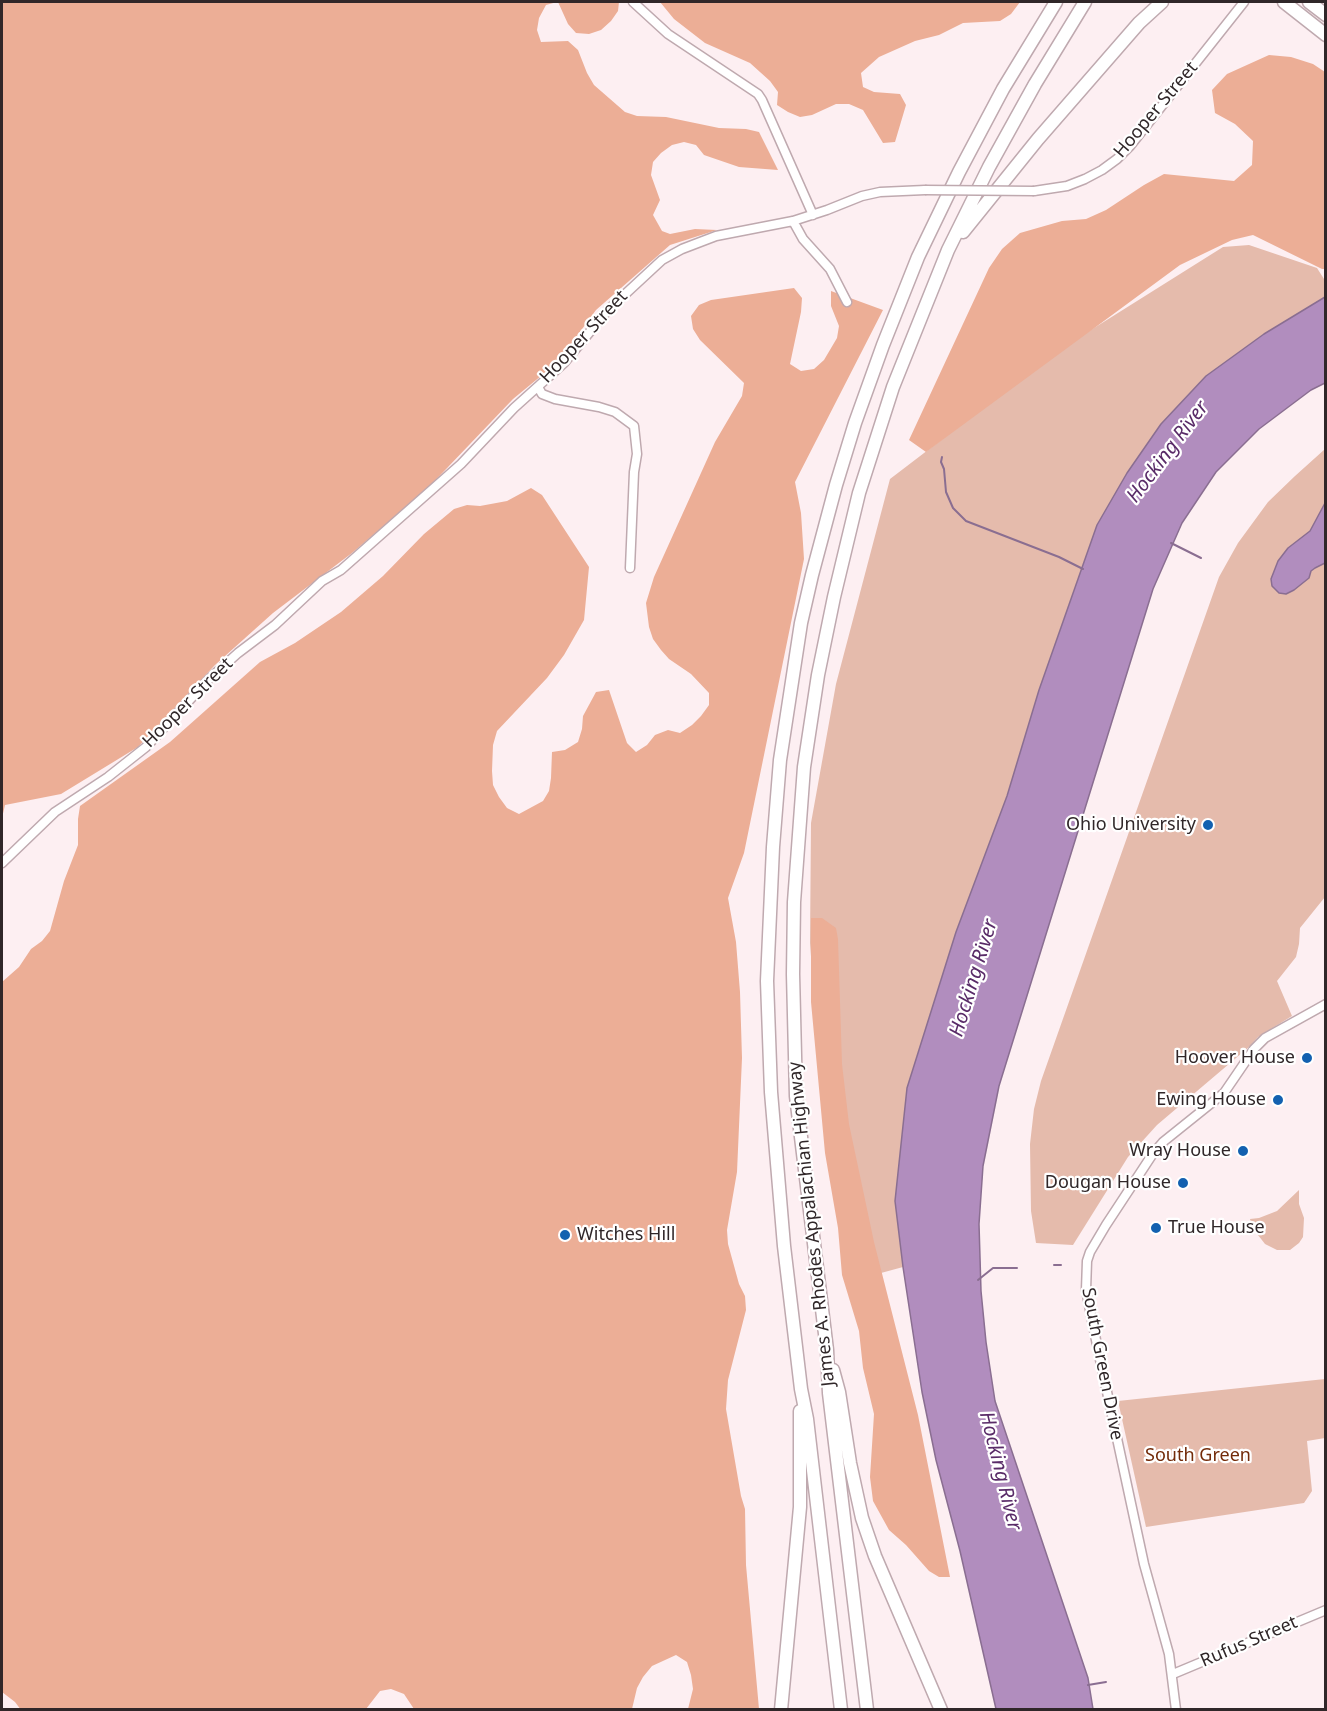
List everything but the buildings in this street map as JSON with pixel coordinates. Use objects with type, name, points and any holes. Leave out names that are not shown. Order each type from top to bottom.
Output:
[{"type":"highway","name":"James A. Rhodes Appalachian Highway","points":[[841,1710],[784,1246],[771,1092],[767,981],[772,847],[780,760],[801,623],[839,475],[855,423],[900,300],[938,214],[1003,88],[1056,2]]},
{"type":"highway","name":"James A. Rhodes Appalachian Highway","points":[[867,1710],[829,1393],[827,1350],[801,1149],[795,1075],[794,902],[804,767],[831,608],[860,493],[900,369],[948,250],[1007,133],[1085,2]]},
{"type":"highway","points":[[948,250],[1031,147],[1139,23],[1162,2]]},
{"type":"highway","points":[[1273,2],[1321,32]]},
{"type":"highway","points":[[1284,2],[1321,32]]},
{"type":"highway","points":[[1309,2],[1326,15]]},
{"type":"highway","points":[[827,1350],[839,1392],[850,1463],[862,1518],[875,1556],[941,1710]]},
{"type":"highway","points":[[781,1710],[800,1507],[801,1389]]},
{"type":"street","points":[[633,2],[668,34],[758,94],[813,215]]},
{"type":"street","name":"Hooper Street","points":[[2,863],[55,812],[127,763],[146,747],[209,679],[238,653],[267,632],[322,581],[341,570],[461,464],[514,408],[564,363],[608,310],[639,279],[667,257],[716,236],[793,221],[862,196],[880,192],[1034,191],[1067,186],[1085,179],[1117,159],[1130,146],[1244,2]]},
{"type":"street","points":[[793,221],[803,239],[830,268],[847,302]]},
{"type":"street","points":[[538,387],[542,394],[555,399],[615,412],[634,426],[637,454],[634,472],[630,568]]},
{"type":"street","name":"South Green Drive","points":[[1176,1710],[1173,1674],[1121,1464],[1086,1290],[1087,1261],[1090,1252],[1139,1175],[1164,1142],[1224,1094],[1254,1049],[1265,1038],[1326,1004]]},
{"type":"street","name":"Rufus Street","points":[[1173,1674],[1326,1610]]},
{"type":"green space","points":[[1249,245],[1317,268],[1324,279],[1325,297],[1264,334],[1206,377],[1161,424],[1097,525],[1039,690],[1007,796],[956,932],[907,1088],[895,1201],[903,1267],[881,1273],[820,1079],[810,943],[811,823],[836,684],[890,479],[1059,350],[1223,247]]},
{"type":"green space","points":[[1325,449],[1325,897],[1300,928],[1296,957],[1277,981],[1292,1016],[1258,1037],[1157,1125],[1128,1157],[1073,1245],[1036,1243],[1031,1211],[1030,1144],[1034,1109],[1041,1081],[1219,577],[1238,543],[1268,502]]},
{"type":"green space","points":[[1299,1190],[1299,1204],[1304,1218],[1303,1237],[1290,1250],[1277,1250],[1265,1244],[1252,1227],[1250,1219],[1277,1211]]},
{"type":"green space","name":"South Green","points":[[1325,1379],[1325,1438],[1307,1441],[1312,1491],[1304,1503],[1146,1527],[1118,1401]]},
{"type":"shaded area","points":[[2,2],[557,2],[546,5],[539,18],[537,30],[541,42],[568,41],[578,50],[594,85],[625,112],[637,116],[666,117],[719,128],[759,132],[778,170],[739,167],[704,155],[696,145],[684,142],[672,145],[661,153],[653,162],[651,175],[660,200],[653,215],[662,231],[670,234],[695,229],[717,230],[670,245],[596,310],[558,362],[513,399],[427,489],[352,553],[273,613],[215,665],[138,747],[61,794],[5,805],[2,818]]},
{"type":"shaded area","points":[[558,2],[619,2],[618,11],[611,21],[601,30],[589,34],[576,33],[568,24]]},
{"type":"shaded area","points":[[660,2],[1020,2],[1011,14],[1000,21],[963,23],[939,35],[915,41],[879,57],[861,73],[863,87],[874,92],[900,94],[906,105],[895,142],[883,143],[863,110],[849,104],[836,104],[812,115],[800,117],[788,112],[777,105],[778,92],[770,81],[750,63],[705,43],[674,19]]},
{"type":"shaded area","points":[[1269,55],[1291,57],[1313,64],[1325,72],[1325,269],[1253,235],[1232,240],[1180,265],[926,452],[909,440],[989,268],[1002,249],[1020,233],[1062,221],[1086,219],[1106,210],[1164,174],[1234,181],[1252,165],[1253,141],[1235,124],[1215,113],[1212,90],[1227,74]]},
{"type":"shaded area","points":[[794,288],[802,298],[790,364],[801,371],[814,369],[824,360],[837,338],[839,326],[831,306],[831,291],[883,310],[795,482],[801,513],[804,559],[744,853],[728,898],[736,942],[742,1058],[737,1172],[727,1230],[728,1244],[739,1284],[745,1296],[746,1310],[728,1380],[726,1409],[745,1509],[746,1565],[759,1709],[688,1709],[693,1689],[691,1675],[687,1662],[676,1655],[652,1666],[643,1677],[637,1688],[632,1709],[414,1709],[404,1694],[391,1689],[380,1691],[366,1709],[21,1710],[2,1692],[2,982],[19,967],[31,949],[50,931],[64,881],[78,845],[80,806],[170,742],[260,662],[295,643],[341,612],[454,509],[467,505],[480,506],[507,501],[531,488],[542,495],[589,567],[584,620],[564,655],[547,678],[497,731],[493,745],[492,771],[493,785],[499,797],[507,808],[519,814],[543,801],[549,791],[552,752],[565,750],[578,742],[583,716],[596,692],[609,690],[627,743],[636,752],[647,745],[655,735],[668,730],[680,733],[692,725],[709,705],[709,693],[691,674],[669,659],[653,639],[646,603],[654,577],[715,442],[742,396],[744,383],[700,340],[693,329],[691,316],[699,305],[711,300]]},
{"type":"shaded area","points":[[811,918],[822,918],[836,928],[842,1064],[849,1124],[874,1242],[918,1415],[950,1577],[939,1577],[929,1571],[889,1530],[873,1501],[870,1477],[874,1414],[863,1368],[859,1331],[842,1275],[838,1228],[825,1153],[811,1002]]},
{"type":"water","name":"Hocking River","points":[[1325,297],[1325,383],[1311,390],[1259,429],[1216,472],[1182,523],[1153,589],[999,1086],[983,1166],[979,1224],[981,1291],[986,1342],[995,1401],[1088,1678],[1093,1709],[996,1709],[960,1551],[936,1460],[922,1392],[903,1267],[895,1201],[907,1088],[956,932],[1007,796],[1039,690],[1097,525],[1127,473],[1161,424],[1206,376],[1264,334]]},
{"type":"water","points":[[1325,503],[1325,563],[1311,571],[1309,578],[1294,590],[1286,594],[1279,593],[1272,586],[1271,579],[1278,561],[1288,548],[1310,531]]},
{"type":"waterway","points":[[942,457],[946,492],[953,508],[966,521],[1059,557],[1083,569]]},
{"type":"waterway","points":[[1171,543],[1201,558]]},
{"type":"waterway","points":[[1054,1265],[1061,1265]]},
{"type":"waterway","points":[[978,1280],[993,1268],[1017,1268]]},
{"type":"waterway","points":[[1088,1685],[1106,1682]]},
{"type":"place","name":"Ohio University","points":[[1208,825]]},
{"type":"place","name":"Hoover House","points":[[1307,1058]]},
{"type":"place","name":"Ewing House","points":[[1278,1100]]},
{"type":"place","name":"Wray House","points":[[1243,1151]]},
{"type":"place","name":"Dougan House","points":[[1183,1183]]},
{"type":"place","name":"True House","points":[[1156,1228]]},
{"type":"place","name":"Witches Hill","points":[[565,1235]]}]
